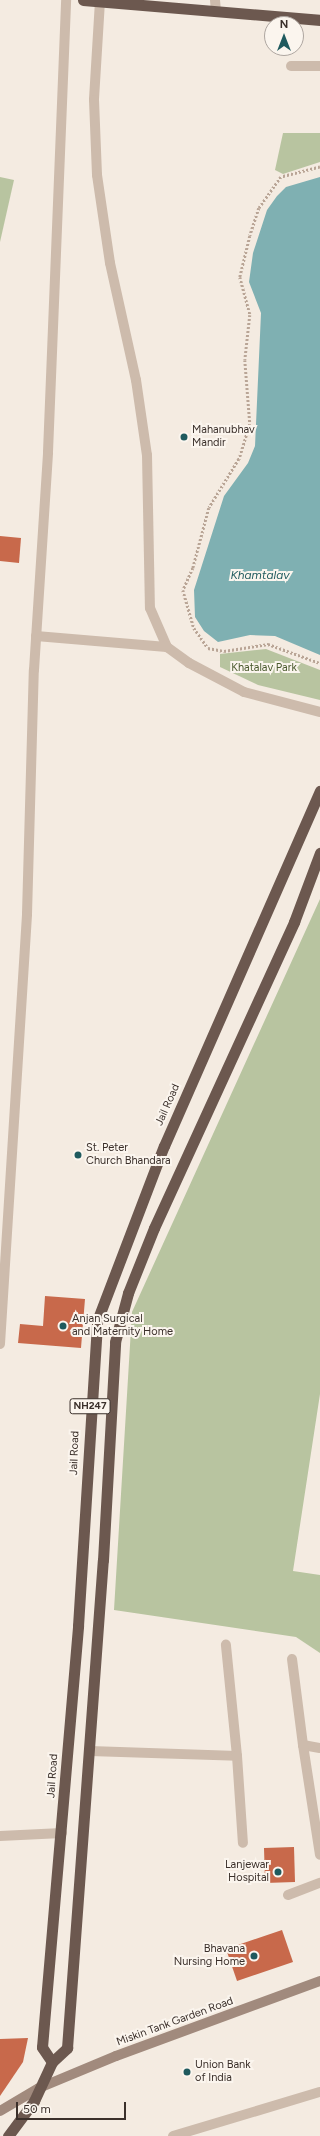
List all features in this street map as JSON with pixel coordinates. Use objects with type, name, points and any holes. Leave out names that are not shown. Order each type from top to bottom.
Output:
[{"type":"highway","points":[[83,0],[215,6],[320,20]]},
{"type":"highway","name":"Jail Road","points":[[52,2062],[42,2047],[62,1833],[97,1321],[164,1146],[320,791]]},
{"type":"highway","name":"NH247","points":[[8,2136],[40,2088],[52,2062],[67,2048],[90,1751],[115,1342],[128,1293],[154,1228],[294,922],[320,853]]},
{"type":"main road","name":"Miskin Tank Garden Road","points":[[0,2111],[40,2088],[320,1981]]},
{"type":"street","points":[[0,1344],[27,914],[36,636],[49,444],[66,0]]},
{"type":"street","points":[[100,1],[94,100],[97,175],[110,263],[136,380],[147,456],[150,608],[167,646],[189,663],[244,692],[320,712]]},
{"type":"street","points":[[292,66],[320,66]]},
{"type":"street","points":[[36,636],[167,646]]},
{"type":"street","points":[[226,1645],[237,1756],[243,1843]]},
{"type":"street","points":[[292,1659],[303,1745],[320,1855]]},
{"type":"street","points":[[303,1745],[320,1748]]},
{"type":"street","points":[[90,1751],[237,1756]]},
{"type":"street","points":[[0,1836],[62,1833]]},
{"type":"street","points":[[288,1895],[320,1883]]},
{"type":"street","points":[[173,2136],[320,2092]]},
{"type":"path","points":[[320,167],[281,177],[259,208],[240,277],[250,315],[245,360],[250,424],[239,459],[209,508],[193,568],[183,590],[194,628],[208,648],[224,651],[268,644],[320,663]]},
{"type":"green space","points":[[283,133],[320,133],[320,162],[283,174],[275,170]]},
{"type":"green space","points":[[0,177],[14,180],[0,242]]},
{"type":"green space","name":"Khatalav Park","points":[[266,649],[320,670],[320,700],[258,685],[220,667],[220,654]]},
{"type":"green space","points":[[320,899],[320,1394],[293,1571],[320,1575],[320,1653],[296,1637],[114,1610],[132,1312]]},
{"type":"water","name":"Khamtalav","points":[[320,177],[320,655],[275,636],[250,635],[218,642],[204,631],[195,617],[194,590],[224,496],[248,463],[255,446],[261,313],[249,282],[253,253],[267,210],[277,196],[286,187]]},
{"type":"building","points":[[0,536],[21,538],[19,563],[0,561]]},
{"type":"building","points":[[45,1296],[85,1299],[81,1348],[18,1343],[20,1324],[43,1326]]},
{"type":"building","points":[[294,1847],[295,1882],[265,1883],[264,1848]]},
{"type":"building","points":[[282,1930],[293,1962],[237,1981],[226,1949]]},
{"type":"building","points":[[28,2038],[23,2062],[0,2096],[0,2039]]},
{"type":"place","name":"Mahanubhav Mandir","points":[[184,437]]},
{"type":"place","name":"St. Peter Church Bhandara","points":[[78,1155]]},
{"type":"place","name":"Anjan Surgical and Maternity Home","points":[[63,1326]]},
{"type":"place","name":"Lanjewar Hospital","points":[[278,1872]]},
{"type":"place","name":"Bhavana Nursing Home","points":[[254,1956]]},
{"type":"place","name":"Union Bank of India","points":[[187,2072]]}]
